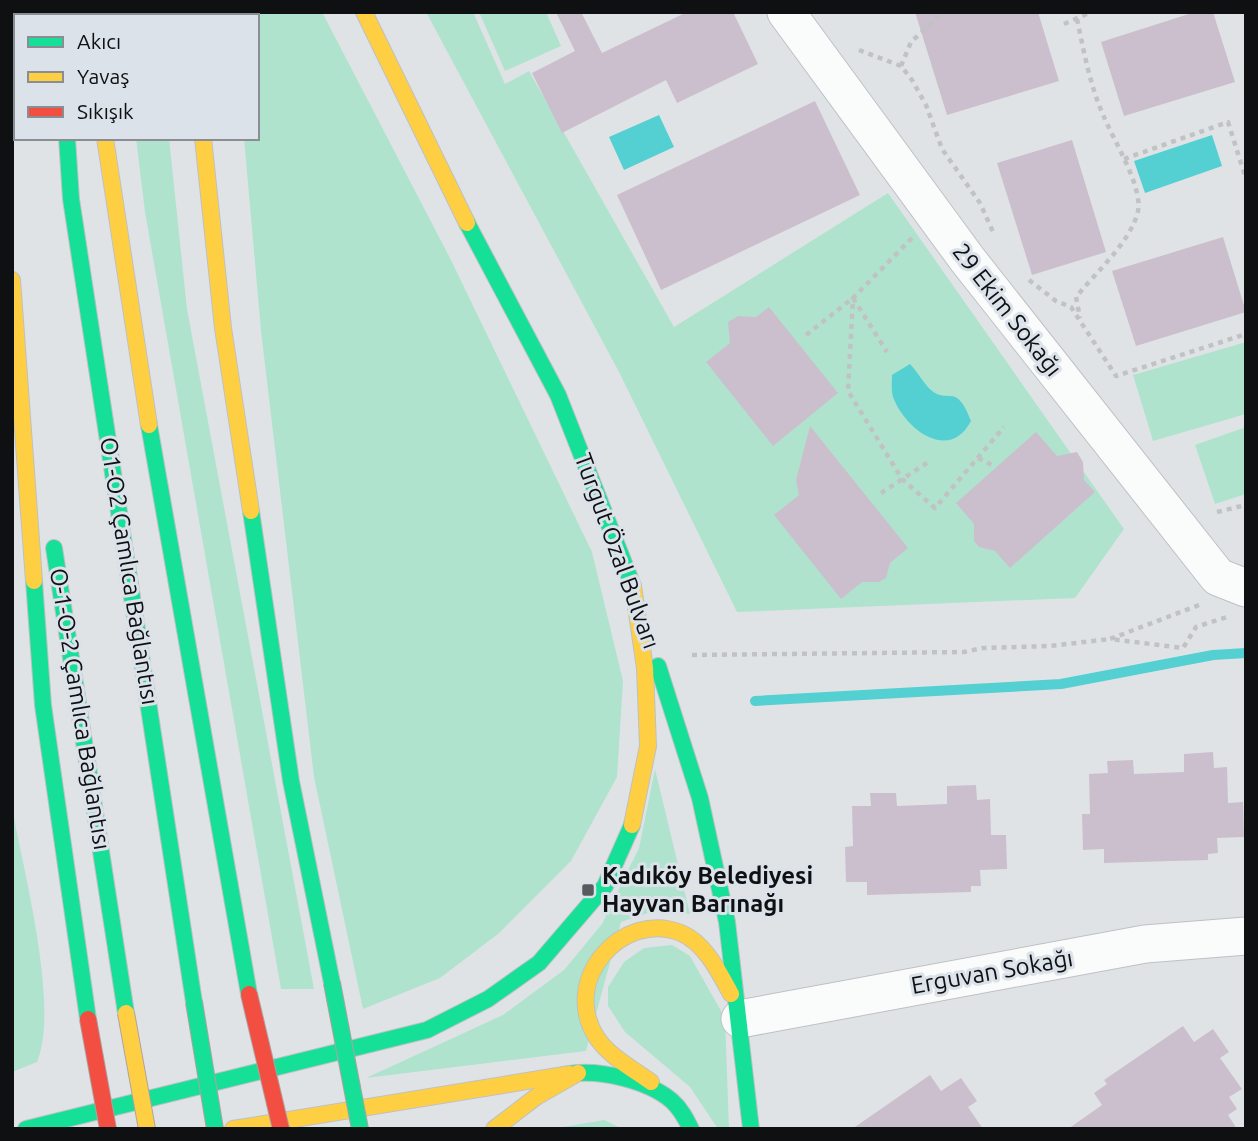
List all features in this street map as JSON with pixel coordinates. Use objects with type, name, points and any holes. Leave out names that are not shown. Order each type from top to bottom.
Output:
[{"type":"main road","name":"Turgut Özal Bulvarı","points":[[364,12],[456,202],[558,395],[633,586],[700,799],[727,922],[751,1129]]},
{"type":"main road","name":"O1-O2 Çamlıca Bağlantısı","points":[[67,140],[71,199],[215,1129]]},
{"type":"main road","points":[[105,140],[154,457],[249,994],[281,1129]]},
{"type":"main road","points":[[203,140],[223,328],[291,781],[360,1129]]},
{"type":"main road","points":[[13,285],[44,480]]},
{"type":"main road","points":[[13,285],[43,705],[88,1019],[108,1129]]},
{"type":"main road","name":"O-1-O-2 Çamlıca Bağlantısı","points":[[52,535],[126,1013],[147,1129]]},
{"type":"main road","points":[[26,1129],[427,1030],[488,999],[539,963],[605,886],[635,819],[648,746],[645,668],[633,586]]},
{"type":"main road","points":[[691,1129],[663,1091],[598,1039],[588,1019],[586,987],[595,962],[609,945],[627,935],[665,930],[684,934],[712,958],[738,1011]]},
{"type":"main road","points":[[233,1129],[578,1073],[624,1079],[663,1091]]},
{"type":"main road","points":[[494,1129],[536,1097],[578,1073]]},
{"type":"street","name":"29 Ekim Sokağı","points":[[786,12],[935,216],[1242,605]]},
{"type":"street","name":"Erguvan Sokağı","points":[[738,1011],[1145,944],[1246,936]]},
{"type":"path","points":[[901,66],[911,42],[943,12]]},
{"type":"path","points":[[1064,24],[1091,12]]},
{"type":"path","points":[[1077,19],[1094,91],[1124,159],[1137,198],[1138,211],[1119,248],[1076,297],[1080,320]]},
{"type":"path","points":[[850,44],[864,54],[901,66],[926,105],[942,149],[980,203],[996,238]]},
{"type":"path","points":[[1124,159],[1228,122],[1246,179]]},
{"type":"path","points":[[806,335],[853,298],[935,216]]},
{"type":"path","points":[[1020,272],[1056,301],[1071,307],[1116,376],[1246,334]]},
{"type":"path","points":[[853,298],[887,352]]},
{"type":"path","points":[[853,298],[848,391],[902,479],[935,508],[1004,427]]},
{"type":"path","points":[[978,458],[992,465]]},
{"type":"path","points":[[881,494],[930,461]]},
{"type":"path","points":[[1217,512],[1246,505]]},
{"type":"path","points":[[1110,639],[1203,604]]},
{"type":"path","points":[[684,655],[964,652],[983,648],[1050,646],[1110,639],[1183,648],[1196,627],[1230,616],[1242,605]]},
{"type":"green space","points":[[322,12],[451,260],[592,552],[623,681],[617,777],[571,861],[498,934],[440,978],[363,1009],[314,777],[261,331],[244,140],[259,140],[259,14],[232,14]]},
{"type":"green space","points":[[426,12],[473,12],[505,84],[529,71],[674,327],[888,193],[1124,529],[1075,598],[737,612],[619,372]]},
{"type":"green space","points":[[479,12],[546,12],[561,46],[505,71]]},
{"type":"green space","points":[[136,140],[169,140],[187,309],[314,989],[281,989],[145,212]]},
{"type":"green space","points":[[1246,342],[1246,414],[1153,441],[1133,375]]},
{"type":"green space","points":[[1246,427],[1246,494],[1215,504],[1195,445]]},
{"type":"green space","points":[[655,769],[690,914],[657,910],[621,922],[586,1051],[366,1078],[503,1015],[564,970],[602,924],[639,848]]},
{"type":"green space","points":[[12,807],[37,937],[44,1008],[43,1038],[37,1062],[12,1072]]},
{"type":"green space","points":[[672,945],[690,956],[725,1018],[729,1129],[718,1129],[690,1087],[625,1032],[608,1006],[608,987],[624,962],[644,948]]},
{"type":"green space","points":[[604,1120],[623,1129],[551,1129]]},
{"type":"water","points":[[659,115],[674,147],[624,170],[609,137]]},
{"type":"water","points":[[1212,135],[1222,166],[1145,193],[1134,161]]},
{"type":"water","points":[[910,364],[931,390],[961,401],[971,421],[962,433],[951,439],[940,440],[928,437],[907,420],[893,397],[892,375]]},
{"type":"building","points":[[556,12],[581,12],[602,53],[687,12],[733,12],[758,64],[677,103],[666,80],[562,133],[532,73],[575,51]]},
{"type":"building","points":[[915,12],[1038,12],[1059,81],[947,115]]},
{"type":"building","points":[[1195,12],[1213,12],[1235,82],[1124,116],[1101,42]]},
{"type":"building","points":[[815,101],[860,195],[661,290],[617,195]]},
{"type":"building","points":[[1072,140],[1106,252],[1032,275],[997,163]]},
{"type":"building","points":[[1223,237],[1246,312],[1136,346],[1112,271]]},
{"type":"building","points":[[769,307],[838,393],[773,446],[706,362],[730,343],[728,322],[738,316],[756,317]]},
{"type":"building","points":[[810,426],[908,548],[890,563],[886,578],[879,582],[862,582],[841,599],[774,515],[799,495],[796,480]]},
{"type":"building","points":[[1036,432],[1057,456],[1077,452],[1083,462],[1084,480],[1095,492],[1010,568],[995,551],[979,547],[974,541],[974,524],[956,503]]},
{"type":"building","points":[[1213,752],[1214,768],[1227,767],[1228,803],[1243,802],[1244,837],[1217,838],[1218,853],[1208,854],[1208,860],[1104,863],[1104,849],[1083,850],[1082,814],[1090,814],[1089,774],[1108,773],[1107,761],[1133,760],[1134,774],[1184,772],[1184,754]]},
{"type":"building","points":[[976,785],[977,800],[990,799],[991,835],[1006,835],[1007,869],[980,870],[981,886],[971,886],[971,892],[867,895],[867,882],[846,882],[845,847],[853,846],[852,806],[871,806],[870,793],[896,793],[897,806],[947,804],[947,786]]},
{"type":"building","points":[[1183,1026],[1194,1042],[1213,1029],[1229,1052],[1220,1058],[1242,1089],[1229,1097],[1237,1109],[1228,1115],[1237,1129],[1068,1129],[1102,1105],[1094,1093],[1107,1084],[1104,1080]]},
{"type":"building","points":[[930,1075],[941,1091],[961,1078],[977,1101],[968,1107],[983,1129],[852,1129]]},
{"type":"waterway","points":[[755,701],[1061,684],[1213,655],[1246,653]]},
{"type":"traffic: fast","points":[[67,140],[71,199],[194,1002]]},
{"type":"traffic: fast","points":[[467,223],[558,395],[633,586]]},
{"type":"traffic: fast","points":[[149,425],[249,994]]},
{"type":"traffic: fast","points":[[251,511],[291,781],[332,983]]},
{"type":"traffic: fast","points":[[54,548],[126,1013]]},
{"type":"traffic: fast","points":[[34,581],[43,705],[88,1019]]},
{"type":"traffic: fast","points":[[658,666],[700,798],[727,922],[751,1129]]},
{"type":"traffic: fast","points":[[26,1129],[427,1030],[488,999],[539,963],[605,886],[632,825]]},
{"type":"traffic: fast","points":[[332,983],[360,1129]]},
{"type":"traffic: fast","points":[[194,1002],[215,1129]]},
{"type":"traffic: fast","points":[[570,1074],[595,1073],[638,1082],[675,1104],[691,1129]]},
{"type":"traffic: slow","points":[[364,12],[467,223]]},
{"type":"traffic: slow","points":[[105,140],[149,425]]},
{"type":"traffic: slow","points":[[203,140],[223,328],[251,511]]},
{"type":"traffic: slow","points":[[12,280],[34,581]]},
{"type":"traffic: slow","points":[[632,825],[648,746],[645,668],[633,586]]},
{"type":"traffic: slow","points":[[651,1082],[602,1045],[587,1016],[586,994],[592,973],[603,955],[619,940],[638,931],[659,928],[681,933],[704,951],[731,994]]},
{"type":"traffic: slow","points":[[126,1013],[147,1129]]},
{"type":"traffic: slow","points":[[494,1129],[536,1097],[578,1073]]},
{"type":"traffic: slow","points":[[233,1129],[570,1074]]},
{"type":"traffic: jam","points":[[249,994],[281,1129]]},
{"type":"traffic: jam","points":[[88,1019],[108,1129]]},
{"type":"place","name":"Kadıköy Belediyesi Hayvan Barınağı","points":[[588,890]]}]
